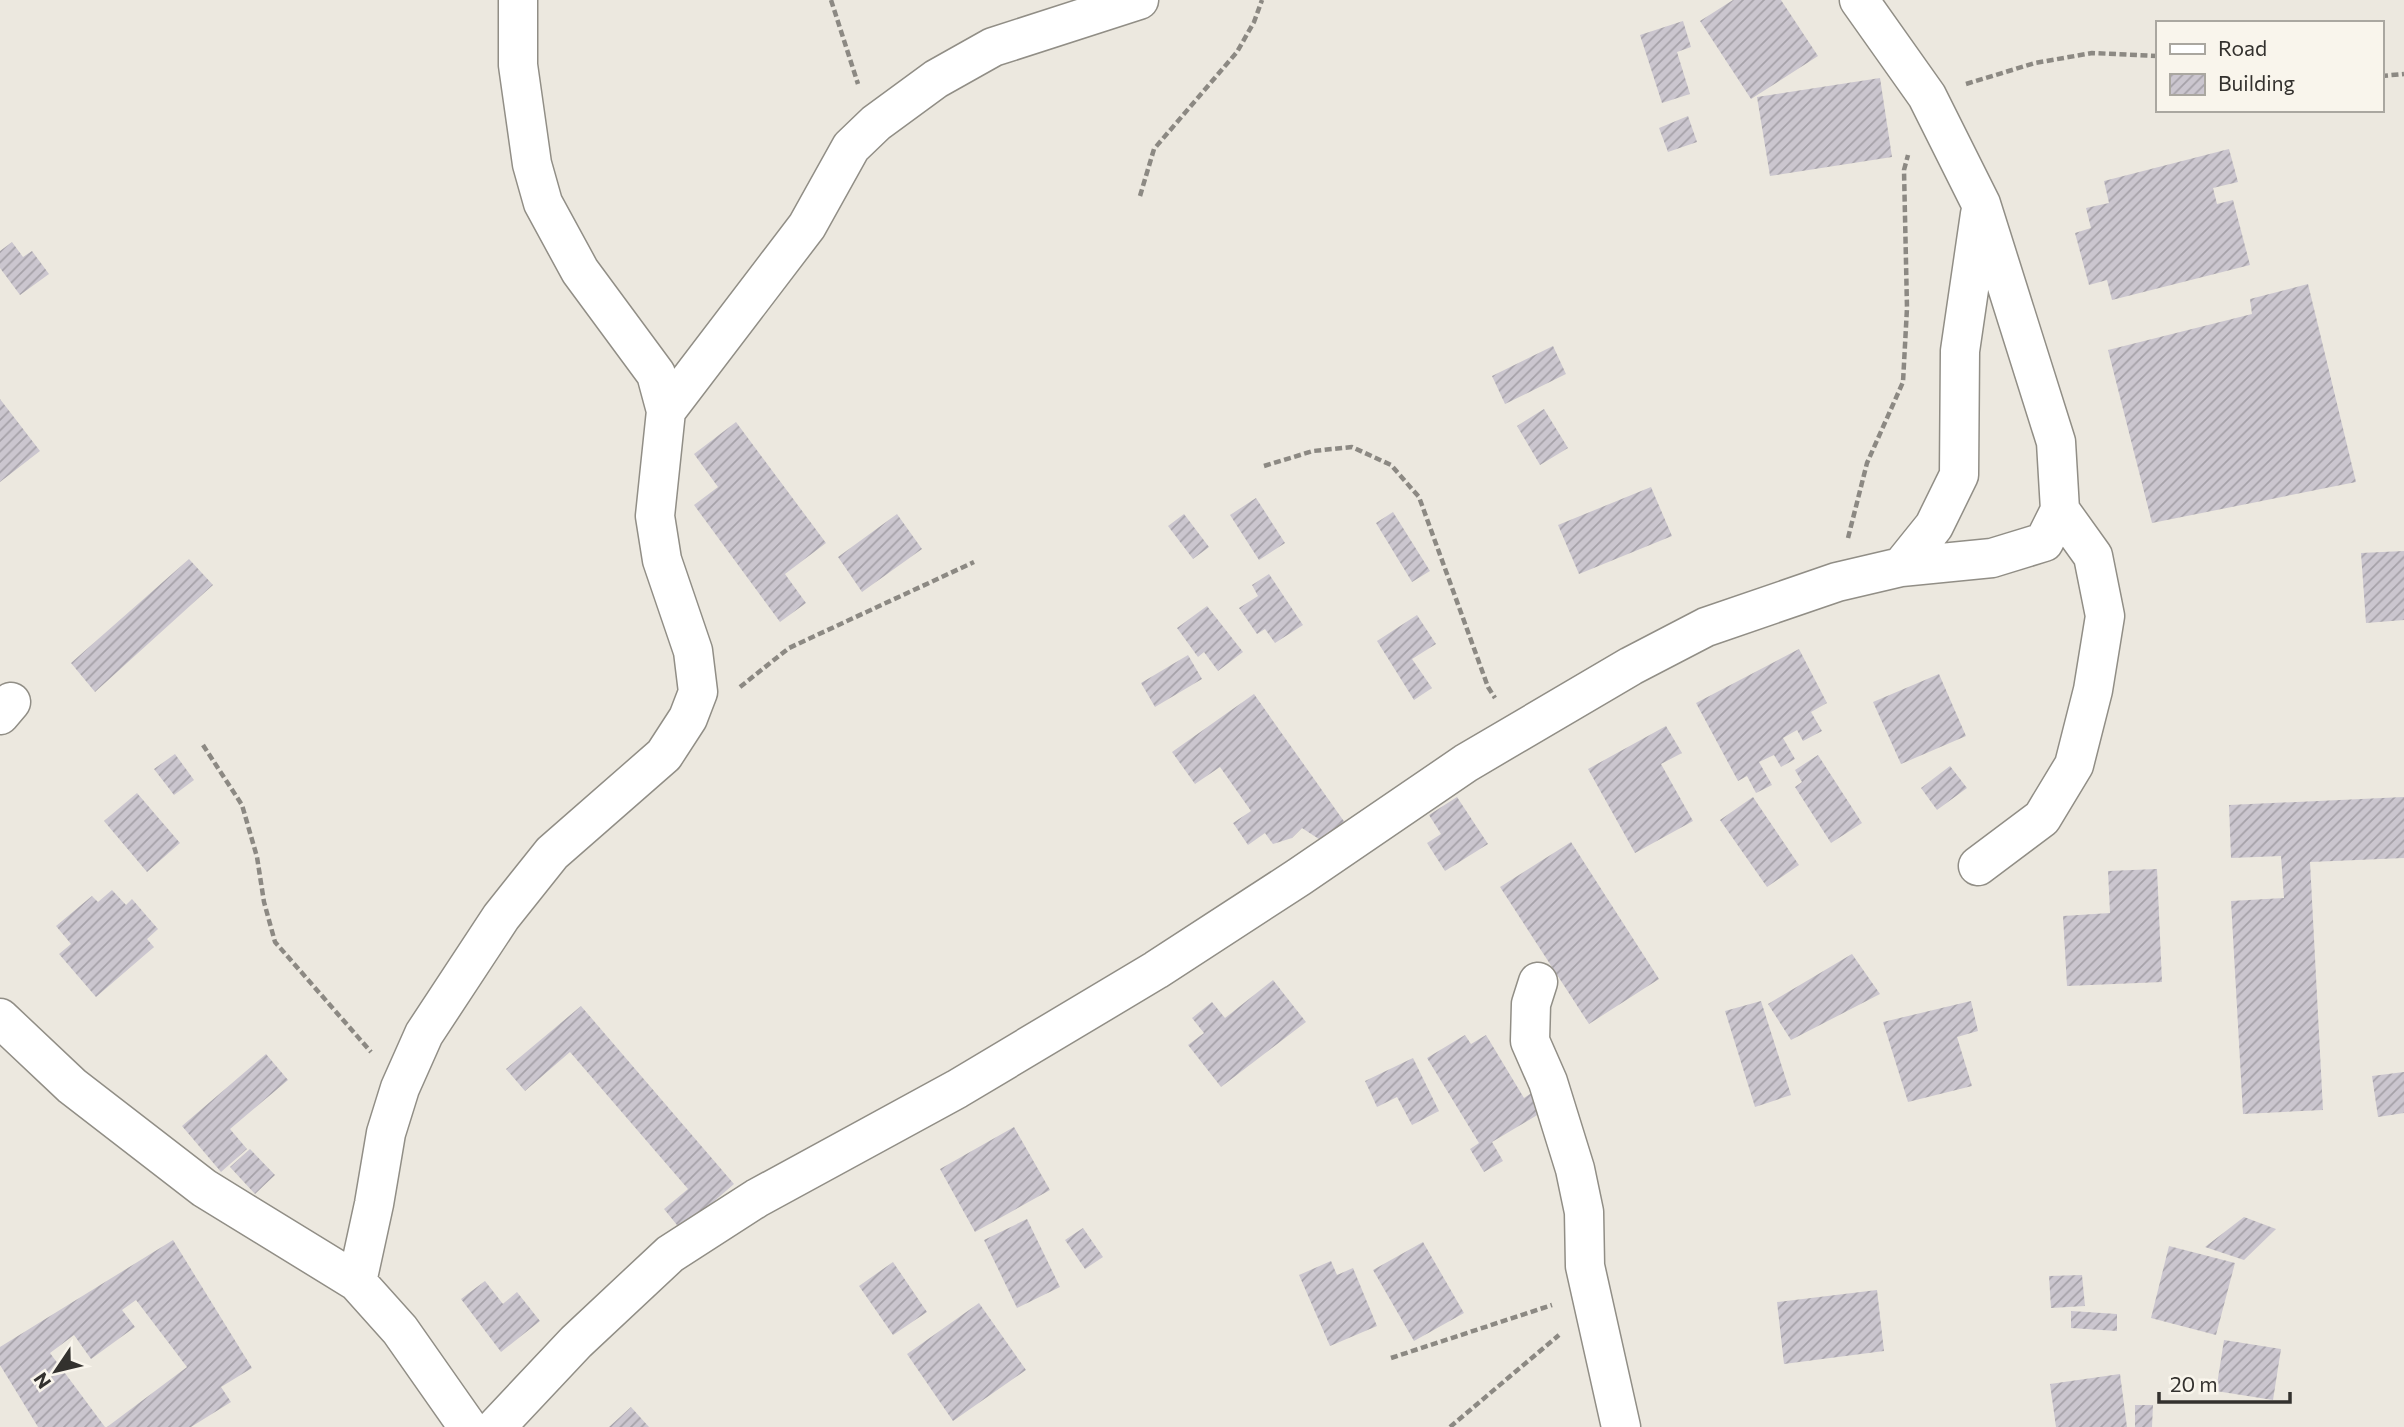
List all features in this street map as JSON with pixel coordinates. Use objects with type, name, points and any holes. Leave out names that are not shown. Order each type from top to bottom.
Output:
[{"type":"street","points":[[357,1282],[386,1133],[400,1088],[424,1034],[501,917],[552,853],[664,755],[688,718],[698,692],[693,651],[662,560],[655,516],[666,411],[656,374],[580,271],[543,203],[531,164],[518,65],[518,0]]},
{"type":"street","points":[[666,411],[807,226],[852,147],[876,122],[936,79],[993,47],[1139,0]]},
{"type":"street","points":[[496,1427],[576,1342],[670,1254],[757,1198],[957,1089],[1156,970],[1466,763],[1632,666],[1706,627],[1838,582],[1900,567],[1992,558],[2044,542],[2060,509],[2056,442],[1981,204],[1927,96],[1859,0]]},
{"type":"street","points":[[1900,567],[1934,526],[1959,475],[1960,351],[1981,204]]},
{"type":"street","points":[[1978,866],[2042,818],[2074,765],[2093,690],[2105,616],[2093,556],[2060,509]]},
{"type":"street","points":[[1538,982],[1531,1004],[1530,1041],[1548,1082],[1575,1169],[1584,1212],[1585,1266],[1620,1427]]},
{"type":"street","points":[[0,1018],[72,1086],[204,1188],[357,1282],[400,1330],[468,1427]]},
{"type":"path","points":[[831,0],[862,98],[876,122]]},
{"type":"path","points":[[1140,195],[1154,149],[1237,52],[1254,22],[1262,0]]},
{"type":"path","points":[[1838,582],[1867,463],[1903,382],[1907,308],[1904,170],[1927,96],[2035,63],[2092,52],[2156,55]]},
{"type":"path","points":[[2383,76],[2404,74]]},
{"type":"path","points":[[1264,466],[1313,451],[1352,447],[1391,465],[1419,497],[1488,687],[1518,734]]},
{"type":"path","points":[[688,718],[740,687],[789,648],[974,562]]},
{"type":"path","points":[[203,746],[242,805],[257,857],[264,902],[275,942],[400,1088]]},
{"type":"path","points":[[1391,1358],[1591,1300]]},
{"type":"path","points":[[1450,1427],[1591,1300]]},
{"type":"building","points":[[1733,0],[1781,0],[1818,56],[1751,99],[1700,21]]},
{"type":"building","points":[[1683,21],[1691,47],[1677,52],[1690,94],[1662,103],[1640,35]]},
{"type":"building","points":[[1880,78],[1892,157],[1770,176],[1757,97]]},
{"type":"building","points":[[1688,116],[1697,142],[1668,152],[1659,128]]},
{"type":"building","points":[[2229,149],[2238,182],[2213,188],[2217,204],[2233,200],[2250,265],[2112,300],[2107,280],[2089,285],[2075,233],[2091,228],[2086,208],[2109,203],[2104,181]]},
{"type":"building","points":[[12,242],[23,257],[32,251],[49,274],[20,295],[0,268],[0,251]]},
{"type":"building","points":[[2308,284],[2356,482],[2152,523],[2108,350],[2252,314],[2250,299]]},
{"type":"building","points":[[1553,346],[1566,374],[1505,404],[1492,376]]},
{"type":"building","points":[[0,399],[40,451],[0,482]]},
{"type":"building","points":[[1544,409],[1568,448],[1540,465],[1517,426]]},
{"type":"building","points":[[736,422],[826,543],[785,574],[806,603],[780,622],[694,505],[718,487],[694,454]]},
{"type":"building","points":[[1651,487],[1672,536],[1579,574],[1558,525]]},
{"type":"building","points":[[1256,498],[1285,543],[1259,560],[1230,515]]},
{"type":"building","points":[[1393,512],[1430,571],[1412,582],[1376,523]]},
{"type":"building","points":[[897,514],[922,549],[862,592],[838,557]]},
{"type":"building","points":[[1184,514],[1209,547],[1193,559],[1168,526]]},
{"type":"building","points":[[2404,551],[2404,620],[2366,623],[2361,553]]},
{"type":"building","points":[[189,559],[213,585],[95,692],[71,663]]},
{"type":"building","points":[[1269,574],[1303,625],[1275,643],[1265,629],[1257,634],[1239,608],[1258,596],[1252,585]]},
{"type":"building","points":[[1207,606],[1243,652],[1218,671],[1204,652],[1198,657],[1177,628]]},
{"type":"building","points":[[1417,615],[1436,644],[1412,659],[1432,688],[1414,700],[1377,641]]},
{"type":"building","points":[[1799,649],[1827,703],[1811,712],[1822,731],[1803,741],[1797,730],[1783,738],[1795,759],[1781,767],[1774,755],[1759,762],[1772,785],[1756,793],[1747,776],[1738,781],[1696,703]]},
{"type":"building","points":[[1188,655],[1202,679],[1155,707],[1141,683]]},
{"type":"building","points":[[1939,674],[1966,736],[1901,764],[1873,702]]},
{"type":"building","points":[[1254,694],[1348,827],[1325,843],[1302,828],[1292,838],[1273,844],[1265,833],[1248,845],[1233,823],[1251,811],[1220,767],[1195,784],[1172,752]]},
{"type":"building","points":[[1666,726],[1682,753],[1661,764],[1693,821],[1635,853],[1588,769]]},
{"type":"building","points":[[175,754],[194,780],[174,795],[154,769]]},
{"type":"building","points":[[1818,755],[1862,823],[1831,843],[1795,787],[1802,782],[1795,770]]},
{"type":"building","points":[[1950,766],[1967,788],[1937,810],[1921,788]]},
{"type":"building","points":[[137,793],[180,843],[147,872],[104,821]]},
{"type":"building","points":[[1457,797],[1488,844],[1445,871],[1427,843],[1441,834],[1429,815]]},
{"type":"building","points":[[1753,797],[1799,865],[1767,887],[1720,820]]},
{"type":"building","points":[[2404,797],[2404,858],[2310,862],[2323,1110],[2243,1114],[2231,901],[2284,898],[2281,856],[2231,858],[2229,805]]},
{"type":"building","points":[[1571,842],[1659,979],[1589,1024],[1500,887]]},
{"type":"building","points":[[2157,869],[2162,982],[2067,986],[2063,916],[2110,913],[2108,871]]},
{"type":"building","points":[[112,890],[126,905],[132,899],[158,929],[147,939],[154,947],[96,997],[59,954],[71,944],[56,926],[92,896],[98,902]]},
{"type":"building","points":[[1852,954],[1880,994],[1791,1040],[1768,1004]]},
{"type":"building","points":[[1273,980],[1306,1022],[1221,1087],[1188,1045],[1204,1033],[1192,1018],[1212,1002],[1225,1018]]},
{"type":"building","points":[[1761,1001],[1791,1095],[1755,1107],[1725,1011]]},
{"type":"building","points":[[1971,1001],[1978,1031],[1957,1037],[1972,1086],[1908,1102],[1883,1022]]},
{"type":"building","points":[[581,1006],[734,1184],[681,1230],[664,1209],[688,1189],[570,1052],[525,1091],[506,1069]]},
{"type":"building","points":[[1465,1035],[1471,1044],[1486,1035],[1524,1098],[1533,1092],[1544,1111],[1492,1142],[1503,1161],[1484,1172],[1470,1149],[1479,1143],[1427,1058]]},
{"type":"building","points":[[266,1054],[288,1080],[230,1129],[247,1149],[221,1172],[182,1126]]},
{"type":"building","points":[[1413,1058],[1439,1111],[1412,1125],[1397,1097],[1377,1107],[1365,1081]]},
{"type":"building","points":[[2404,1072],[2404,1113],[2378,1117],[2372,1076]]},
{"type":"building","points":[[1014,1127],[1050,1190],[975,1232],[940,1169]]},
{"type":"building","points":[[250,1149],[275,1175],[255,1194],[230,1167]]},
{"type":"building","points":[[2244,1217],[2276,1229],[2244,1260],[2205,1247]]},
{"type":"building","points":[[1027,1219],[1060,1287],[1017,1308],[984,1240]]},
{"type":"building","points":[[1083,1228],[1103,1257],[1085,1269],[1065,1240]]},
{"type":"building","points":[[173,1240],[252,1368],[221,1387],[231,1402],[191,1427],[107,1427],[187,1367],[136,1300],[122,1310],[135,1327],[91,1359],[74,1335],[50,1353],[105,1427],[38,1427],[0,1365],[0,1347]]},
{"type":"building","points":[[1423,1242],[1464,1313],[1414,1341],[1373,1270]]},
{"type":"building","points":[[2169,1246],[2235,1263],[2216,1335],[2151,1318]]},
{"type":"building","points":[[1331,1261],[1337,1275],[1353,1268],[1377,1326],[1330,1346],[1299,1275]]},
{"type":"building","points":[[893,1262],[927,1312],[893,1335],[859,1286]]},
{"type":"building","points":[[2082,1275],[2085,1306],[2051,1308],[2049,1276]]},
{"type":"building","points":[[485,1281],[503,1304],[517,1292],[540,1321],[501,1352],[461,1299]]},
{"type":"building","points":[[1877,1290],[1884,1351],[1784,1364],[1777,1302]]},
{"type":"building","points":[[979,1303],[1026,1370],[953,1421],[907,1354]]},
{"type":"building","points":[[2071,1311],[2117,1314],[2117,1331],[2071,1328]]},
{"type":"building","points":[[2224,1340],[2281,1349],[2273,1400],[2216,1391]]},
{"type":"building","points":[[2120,1374],[2127,1427],[2056,1427],[2050,1384]]},
{"type":"building","points":[[2135,1405],[2153,1405],[2152,1427],[2135,1427]]},
{"type":"building","points":[[631,1407],[649,1427],[609,1427]]}]
